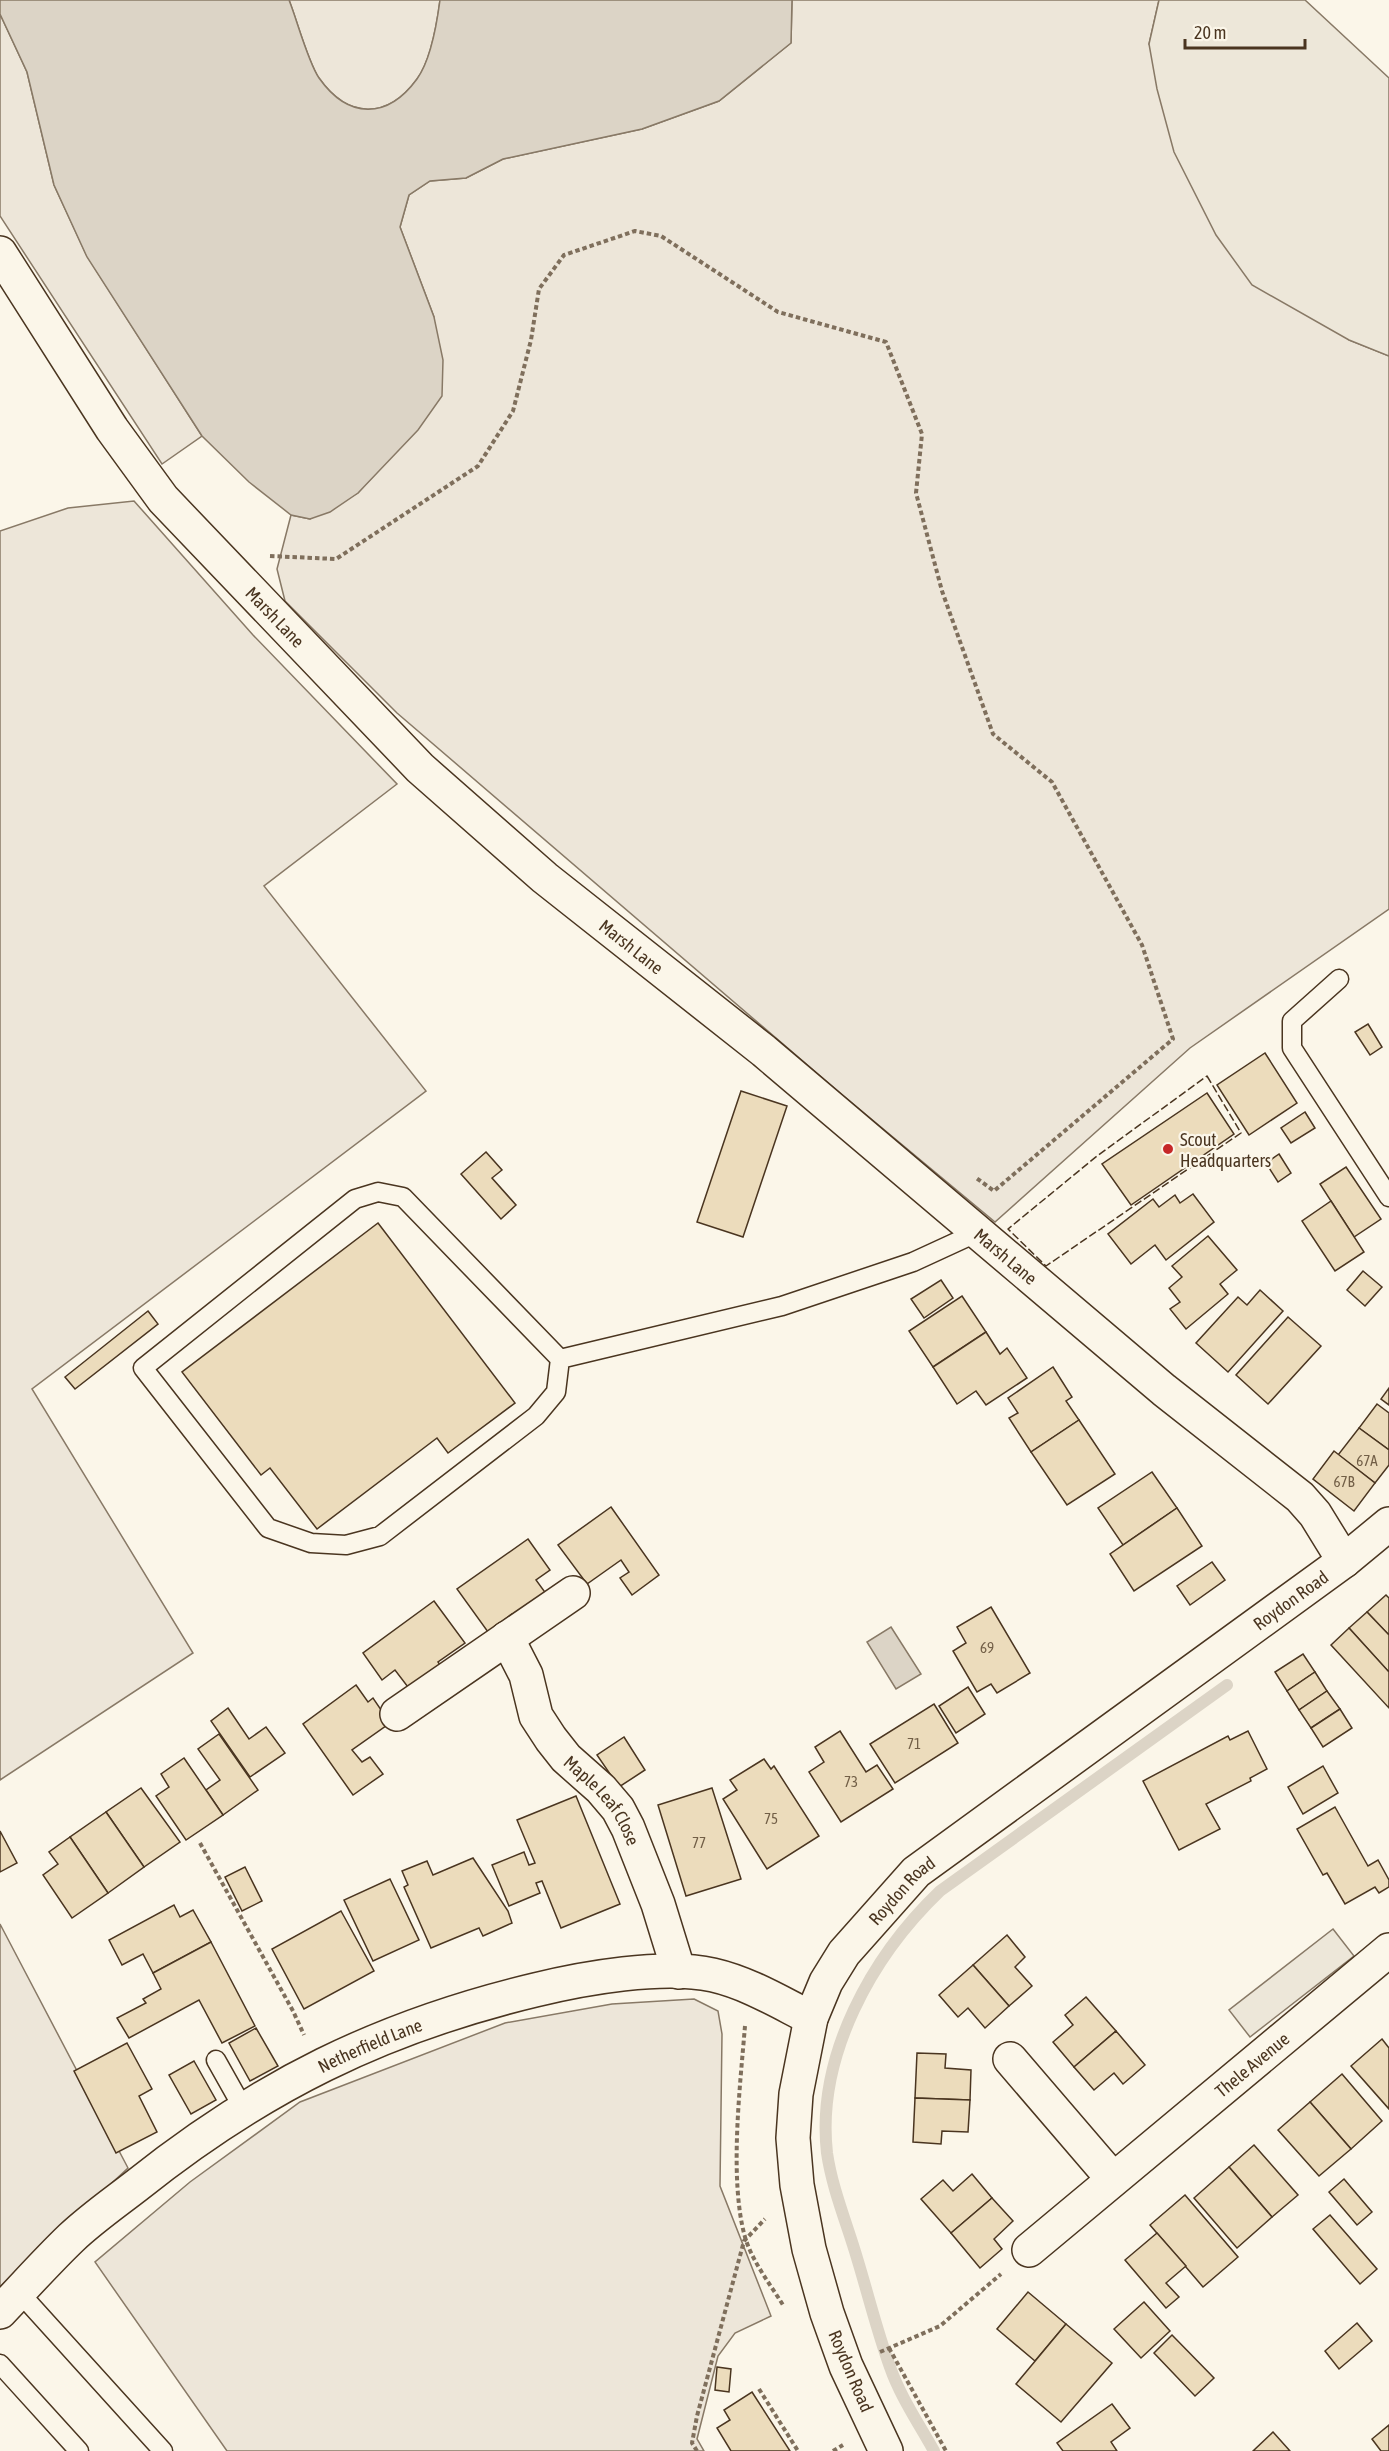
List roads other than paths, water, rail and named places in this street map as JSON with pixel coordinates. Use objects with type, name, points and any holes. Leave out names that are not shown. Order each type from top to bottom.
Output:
[{"type":"street","name":"Marsh Lane","points":[[0,253],[112,429],[163,499],[420,768],[545,878],[764,1051],[900,1163],[976,1233],[1164,1390],[1300,1497],[1315,1514],[1344,1561]]},
{"type":"street","name":"Roydon Road","points":[[886,2451],[846,2366],[827,2313],[809,2249],[797,2185],[793,2138],[796,2094],[811,2018],[826,1982],[844,1953],[916,1872],[1344,1561],[1389,1524]]},
{"type":"street","points":[[397,1714],[573,1593]]},
{"type":"street","name":"Maple Leaf Close","points":[[507,1638],[526,1675],[536,1716],[566,1758],[601,1789],[618,1809],[628,1828],[658,1904],[680,1972]]},
{"type":"street","name":"Thele Avenue","points":[[1029,2250],[1389,1950]]},
{"type":"street","name":"Netherfield Lane","points":[[10,2302],[72,2237],[179,2151],[243,2108],[317,2066],[389,2034],[477,2004],[605,1977],[680,1972],[712,1975],[748,1987],[811,2018]]},
{"type":"street","points":[[1010,2059],[1113,2179]]},
{"type":"lane","points":[[1339,979],[1292,1021],[1292,1048],[1389,1197]]},
{"type":"lane","points":[[378,1192],[403,1197],[560,1359],[556,1392],[536,1416],[380,1536],[346,1545],[310,1543],[268,1528],[143,1368],[355,1199],[378,1192]]},
{"type":"lane","points":[[560,1359],[782,1306],[913,1262],[976,1233]]},
{"type":"lane","points":[[216,2060],[243,2108]]},
{"type":"lane","points":[[10,2302],[163,2451]]},
{"type":"lane","points":[[0,2364],[79,2451]]},
{"type":"waterway","points":[[934,2451],[894,2378],[829,2166],[826,2117],[830,2080],[840,2045],[871,1977],[915,1917],[940,1891],[1227,1685]]},
{"type":"place","name":"Scout Headquarters","points":[[1168,1149]]}]
